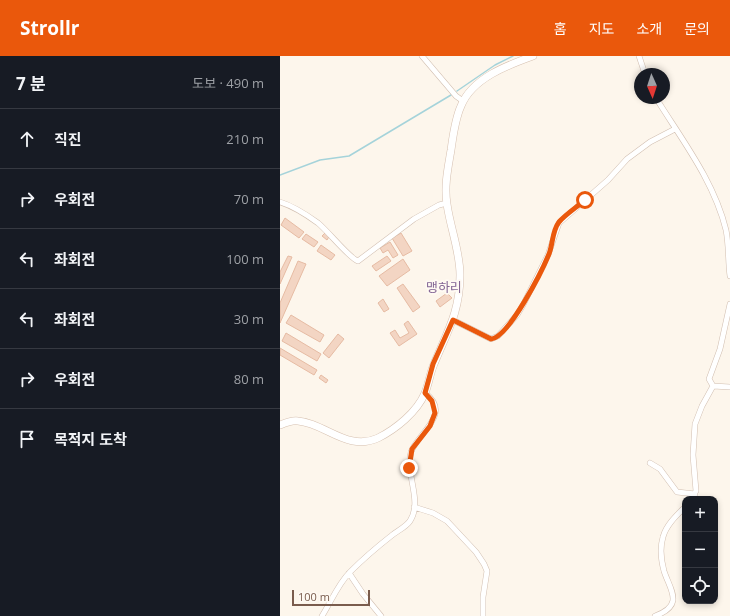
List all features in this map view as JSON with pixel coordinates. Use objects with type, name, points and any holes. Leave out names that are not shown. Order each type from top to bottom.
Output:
[{"type":"street","points":[[422,56],[456,96],[463,101]]},
{"type":"street","points":[[280,425],[298,421],[341,438],[356,441],[370,441],[383,435],[399,424],[415,408],[425,393],[433,364],[453,320],[460,284],[460,268],[447,203],[448,169],[463,101],[479,83],[503,68],[534,56]]},
{"type":"street","points":[[639,56],[643,68]]},
{"type":"street","points":[[660,104],[700,168],[722,218],[727,237],[730,276]]},
{"type":"street","points":[[453,320],[491,339],[498,336],[517,315],[525,300],[548,256],[558,223],[608,180],[627,158],[650,142],[675,129]]},
{"type":"street","points":[[280,202],[318,223],[335,238],[352,258],[358,260],[414,219],[439,204],[447,203]]},
{"type":"street","points":[[713,386],[708,379],[720,348],[730,304]]},
{"type":"street","points":[[713,386],[730,387]]},
{"type":"street","points":[[693,496],[695,424],[702,406],[713,386]]},
{"type":"street","points":[[322,616],[349,573],[409,523],[414,507],[415,496],[409,468],[411,454],[415,444],[430,426],[435,413],[432,401],[425,393]]},
{"type":"street","points":[[650,463],[660,469],[677,492],[690,496]]},
{"type":"street","points":[[414,507],[447,521],[476,552],[484,564],[487,571],[483,597],[483,616]]},
{"type":"street","points":[[655,616],[665,610],[674,598],[673,591],[664,571],[662,560],[663,538],[670,524],[682,510]]},
{"type":"street","points":[[349,573],[360,590],[381,616]]},
{"type":"building","points":[[285,218],[304,232],[299,238],[281,225]]},
{"type":"building","points":[[326,232],[330,235],[327,240],[322,236]]},
{"type":"building","points":[[401,233],[412,251],[403,256],[392,238]]},
{"type":"building","points":[[306,234],[318,242],[314,247],[302,239]]},
{"type":"building","points":[[390,242],[398,255],[393,258],[388,250],[383,253],[380,248]]},
{"type":"building","points":[[321,245],[335,255],[331,260],[317,251]]},
{"type":"building","points":[[288,256],[292,257],[280,284],[280,272]]},
{"type":"building","points":[[387,256],[391,261],[376,271],[372,266]]},
{"type":"building","points":[[403,259],[410,270],[387,286],[379,276]]},
{"type":"building","points":[[298,261],[306,264],[280,323],[280,303]]},
{"type":"building","points":[[403,284],[420,307],[413,312],[397,288]]},
{"type":"building","points":[[447,293],[452,298],[440,307],[436,301]]},
{"type":"building","points":[[383,299],[389,309],[384,312],[378,303]]},
{"type":"building","points":[[291,315],[324,335],[320,342],[286,323]]},
{"type":"building","points":[[408,321],[417,334],[399,346],[390,333],[395,330],[400,338],[409,333],[404,324]]},
{"type":"building","points":[[286,333],[321,354],[317,361],[282,341]]},
{"type":"building","points":[[338,334],[344,339],[329,358],[323,353]]},
{"type":"building","points":[[280,348],[317,370],[314,375],[280,355]]},
{"type":"building","points":[[321,375],[328,380],[326,383],[319,378]]},
{"type":"waterway","points":[[457,91],[495,65],[513,56]]},
{"type":"waterway","points":[[280,175],[320,160],[349,156],[451,95]]},
{"type":"district","name":"맹하리","points":[[444,287]]},
{"type":"route","points":[[409,468],[412,449],[425,434],[433,420],[435,409],[432,401],[425,393],[433,364],[446,339],[453,320],[491,339],[495,339],[517,315],[550,252],[558,223],[585,200]]}]
